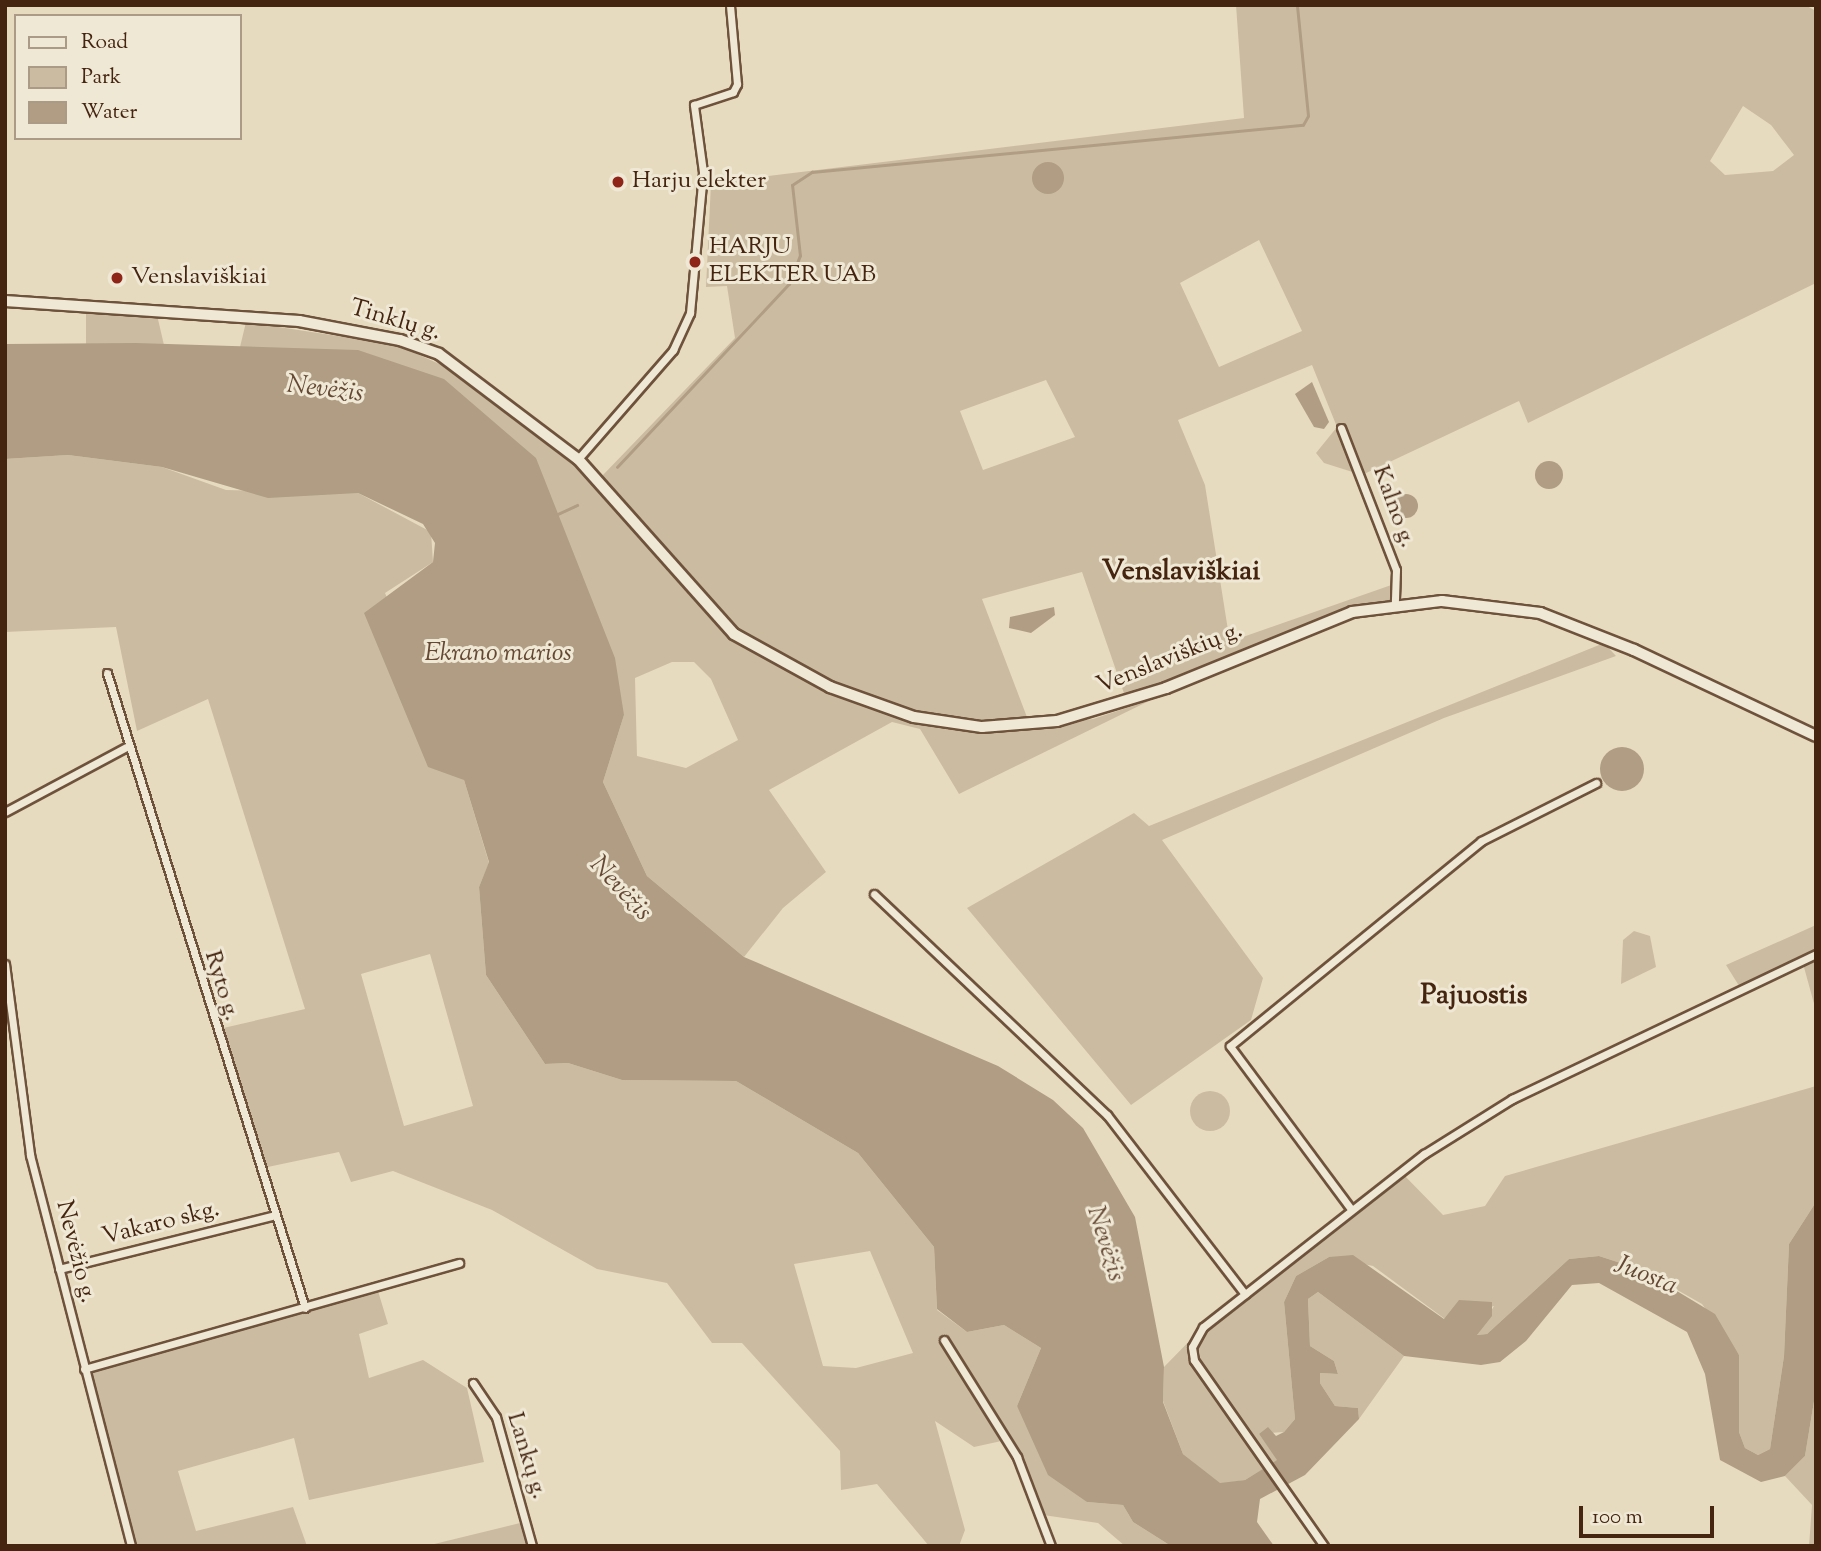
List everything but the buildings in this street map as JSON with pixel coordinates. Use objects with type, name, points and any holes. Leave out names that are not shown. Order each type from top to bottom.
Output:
[{"type":"main road","name":"Tinklų g.","points":[[5,301],[299,321],[400,340],[439,354],[578,459],[683,582]]},
{"type":"main road","name":"Venslaviškių g.","points":[[683,582],[714,617],[764,655],[867,702],[982,727],[1110,708],[1316,624],[1395,603],[1508,606],[1619,644],[1816,736]]},
{"type":"street","points":[[578,459],[673,350],[690,313],[703,172],[694,105],[733,92],[737,84],[730,5]]},
{"type":"street","name":"Kalno g.","points":[[1341,428],[1396,570],[1395,603]]},
{"type":"street","name":"Ryto g.","points":[[107,673],[126,747],[272,1216],[305,1308]]},
{"type":"street","points":[[5,812],[126,747]]},
{"type":"street","points":[[1351,1209],[1230,1046],[1481,841],[1596,783]]},
{"type":"street","points":[[874,894],[1107,1115],[1245,1294]]},
{"type":"street","points":[[1324,1546],[1281,1490],[1194,1360],[1192,1347],[1203,1327],[1351,1209],[1511,1099],[1816,954]]},
{"type":"street","name":"Nevėžio g.","points":[[5,964],[24,1126],[131,1546]]},
{"type":"street","name":"Vakaro skg.","points":[[59,1269],[272,1216]]},
{"type":"street","points":[[85,1369],[459,1264]]},
{"type":"street","points":[[944,1340],[1017,1457],[1051,1546]]},
{"type":"street","name":"Lankų g.","points":[[473,1383],[496,1417],[532,1546]]},
{"type":"green space","points":[[1236,5],[1805,5],[1816,11],[1816,283],[1528,423],[1519,401],[1362,475],[1324,463],[1316,453],[1337,427],[1312,365],[1178,420],[1205,485],[1228,630],[1240,638],[1397,583],[1395,603],[1352,612],[1127,702],[1082,572],[982,599],[1030,725],[914,717],[764,655],[683,582],[602,476],[735,338],[727,286],[706,287],[711,183],[1244,118]],"holes":[[[1743,106],[1771,125],[1794,155],[1773,171],[1725,175],[1710,161]],[[1259,240],[1302,331],[1219,367],[1180,283]],[[1046,380],[1075,437],[983,470],[960,411]]]},
{"type":"green space","points":[[86,312],[157,315],[164,345],[86,346]]},
{"type":"green space","points":[[246,322],[397,345],[455,371],[578,469],[735,642],[845,700],[925,725],[972,731],[1093,719],[1151,700],[959,794],[920,729],[892,722],[769,790],[826,872],[783,908],[744,957],[647,876],[603,782],[624,715],[240,347]],"holes":[[[672,662],[694,662],[711,679],[738,740],[686,768],[637,756],[635,678]]]},
{"type":"green space","points":[[68,455],[162,467],[226,490],[358,493],[431,532],[433,562],[385,593],[464,780],[489,863],[479,887],[486,975],[545,1064],[568,1063],[622,1080],[736,1081],[858,1153],[934,1247],[937,1310],[967,1332],[1004,1325],[1041,1348],[1017,1406],[1087,1502],[1123,1505],[1133,1522],[1171,1546],[1125,1546],[1098,1523],[1043,1515],[1006,1440],[974,1447],[935,1421],[965,1530],[959,1546],[929,1546],[877,1484],[841,1490],[840,1451],[742,1343],[712,1343],[667,1283],[597,1269],[492,1210],[393,1171],[351,1182],[339,1152],[263,1168],[219,1029],[305,1009],[208,699],[137,731],[116,627],[5,632],[5,459]],"holes":[[[430,954],[473,1106],[404,1126],[361,974]],[[870,1251],[913,1353],[856,1368],[823,1366],[794,1264]]]},
{"type":"green space","points":[[1604,643],[1616,656],[1444,718],[1162,840],[1263,978],[1251,1020],[1131,1105],[967,908],[1134,813],[1149,826]]},
{"type":"green space","points":[[1816,925],[1816,1011],[1802,960],[1741,989],[1726,965]]},
{"type":"green space","points":[[1634,931],[1650,936],[1656,967],[1621,984],[1623,940]]},
{"type":"green space","points":[[1816,1086],[1816,1202],[1789,1244],[1784,1356],[1770,1449],[1758,1455],[1745,1448],[1739,1432],[1739,1355],[1702,1304],[1642,1270],[1599,1256],[1569,1259],[1487,1334],[1477,1335],[1494,1306],[1445,1319],[1373,1266],[1329,1257],[1296,1276],[1284,1302],[1295,1419],[1284,1432],[1259,1434],[1278,1460],[1245,1480],[1220,1484],[1183,1454],[1163,1401],[1164,1367],[1203,1327],[1401,1172],[1443,1215],[1485,1206],[1505,1176]]},
{"type":"green space","points":[[1210,1091],[1218,1092],[1224,1097],[1229,1103],[1229,1119],[1224,1125],[1218,1130],[1210,1131],[1202,1130],[1196,1125],[1191,1119],[1190,1111],[1191,1103],[1196,1097],[1202,1092]]},
{"type":"green space","points":[[378,1291],[388,1324],[359,1334],[369,1378],[423,1360],[467,1388],[484,1462],[309,1500],[294,1438],[178,1471],[196,1531],[293,1507],[307,1546],[131,1546],[92,1371]]},
{"type":"green space","points":[[1318,1292],[1404,1356],[1359,1419],[1358,1408],[1335,1406],[1320,1383],[1320,1373],[1338,1374],[1334,1361],[1310,1346],[1308,1299]]},
{"type":"green space","points":[[1816,1389],[1816,1546],[1809,1546],[1812,1505],[1785,1476],[1805,1456]]},
{"type":"green space","points":[[528,1521],[535,1546],[426,1546]]},
{"type":"water","points":[[1048,162],[1059,167],[1064,178],[1059,189],[1048,194],[1037,189],[1032,178],[1037,167]]},
{"type":"water","name":"Ekrano marios","points":[[136,343],[358,350],[444,379],[536,458],[615,658],[624,715],[603,782],[647,876],[744,957],[998,1066],[1053,1100],[1083,1128],[1135,1217],[1164,1367],[1163,1402],[1183,1454],[1220,1483],[1245,1480],[1277,1460],[1259,1434],[1268,1427],[1276,1436],[1284,1432],[1295,1419],[1284,1302],[1296,1276],[1329,1257],[1353,1255],[1444,1319],[1459,1300],[1492,1302],[1492,1316],[1477,1335],[1487,1334],[1569,1259],[1599,1256],[1642,1270],[1715,1314],[1739,1355],[1739,1432],[1745,1448],[1758,1455],[1770,1449],[1784,1356],[1789,1244],[1816,1202],[1816,1389],[1805,1456],[1785,1476],[1761,1482],[1720,1460],[1705,1374],[1687,1332],[1599,1283],[1572,1285],[1526,1341],[1500,1362],[1481,1365],[1404,1356],[1318,1292],[1308,1299],[1310,1346],[1334,1361],[1338,1374],[1320,1373],[1320,1383],[1335,1406],[1358,1408],[1359,1419],[1305,1475],[1260,1499],[1257,1522],[1274,1546],[1171,1546],[1133,1522],[1123,1505],[1087,1502],[1048,1475],[1017,1406],[1041,1348],[1004,1325],[967,1332],[937,1309],[934,1247],[858,1153],[736,1081],[622,1080],[568,1063],[545,1064],[486,975],[479,887],[489,862],[464,780],[428,767],[364,613],[433,562],[435,543],[423,524],[358,493],[268,498],[162,467],[68,455],[5,459],[5,344]]},
{"type":"water","points":[[1312,382],[1329,422],[1324,429],[1314,427],[1295,394]]},
{"type":"water","points":[[1549,461],[1559,465],[1563,475],[1559,485],[1549,489],[1539,485],[1535,475],[1539,465]]},
{"type":"water","points":[[1406,494],[1417,501],[1418,506],[1411,517],[1406,518],[1395,511],[1394,506],[1401,495]]},
{"type":"water","points":[[1054,607],[1055,615],[1031,633],[1009,628],[1010,617]]},
{"type":"water","points":[[1622,747],[1638,753],[1644,769],[1638,785],[1622,791],[1606,785],[1600,769],[1606,753]]},
{"type":"waterway","points":[[617,467],[789,284],[800,256],[792,185],[812,172],[1303,125],[1308,116],[1297,5]]},
{"type":"waterway","points":[[558,514],[577,505]]},
{"type":"place","name":"Harju elekter","points":[[618,182]]},
{"type":"place","name":"HARJU ELEKTER UAB","points":[[695,262]]},
{"type":"place","name":"Venslaviškiai","points":[[117,278]]},
{"type":"district","name":"Venslaviškiai","points":[[1181,572]]},
{"type":"district","name":"Pajuostis","points":[[1474,996]]},
{"type":"water label","name":"Nevėžis","points":[[325,390]]},
{"type":"water label","name":"Nevėžis","points":[[620,889]]},
{"type":"water label","name":"Nevėžis","points":[[1105,1244]]},
{"type":"water label","name":"Juosta","points":[[1646,1276]]}]
